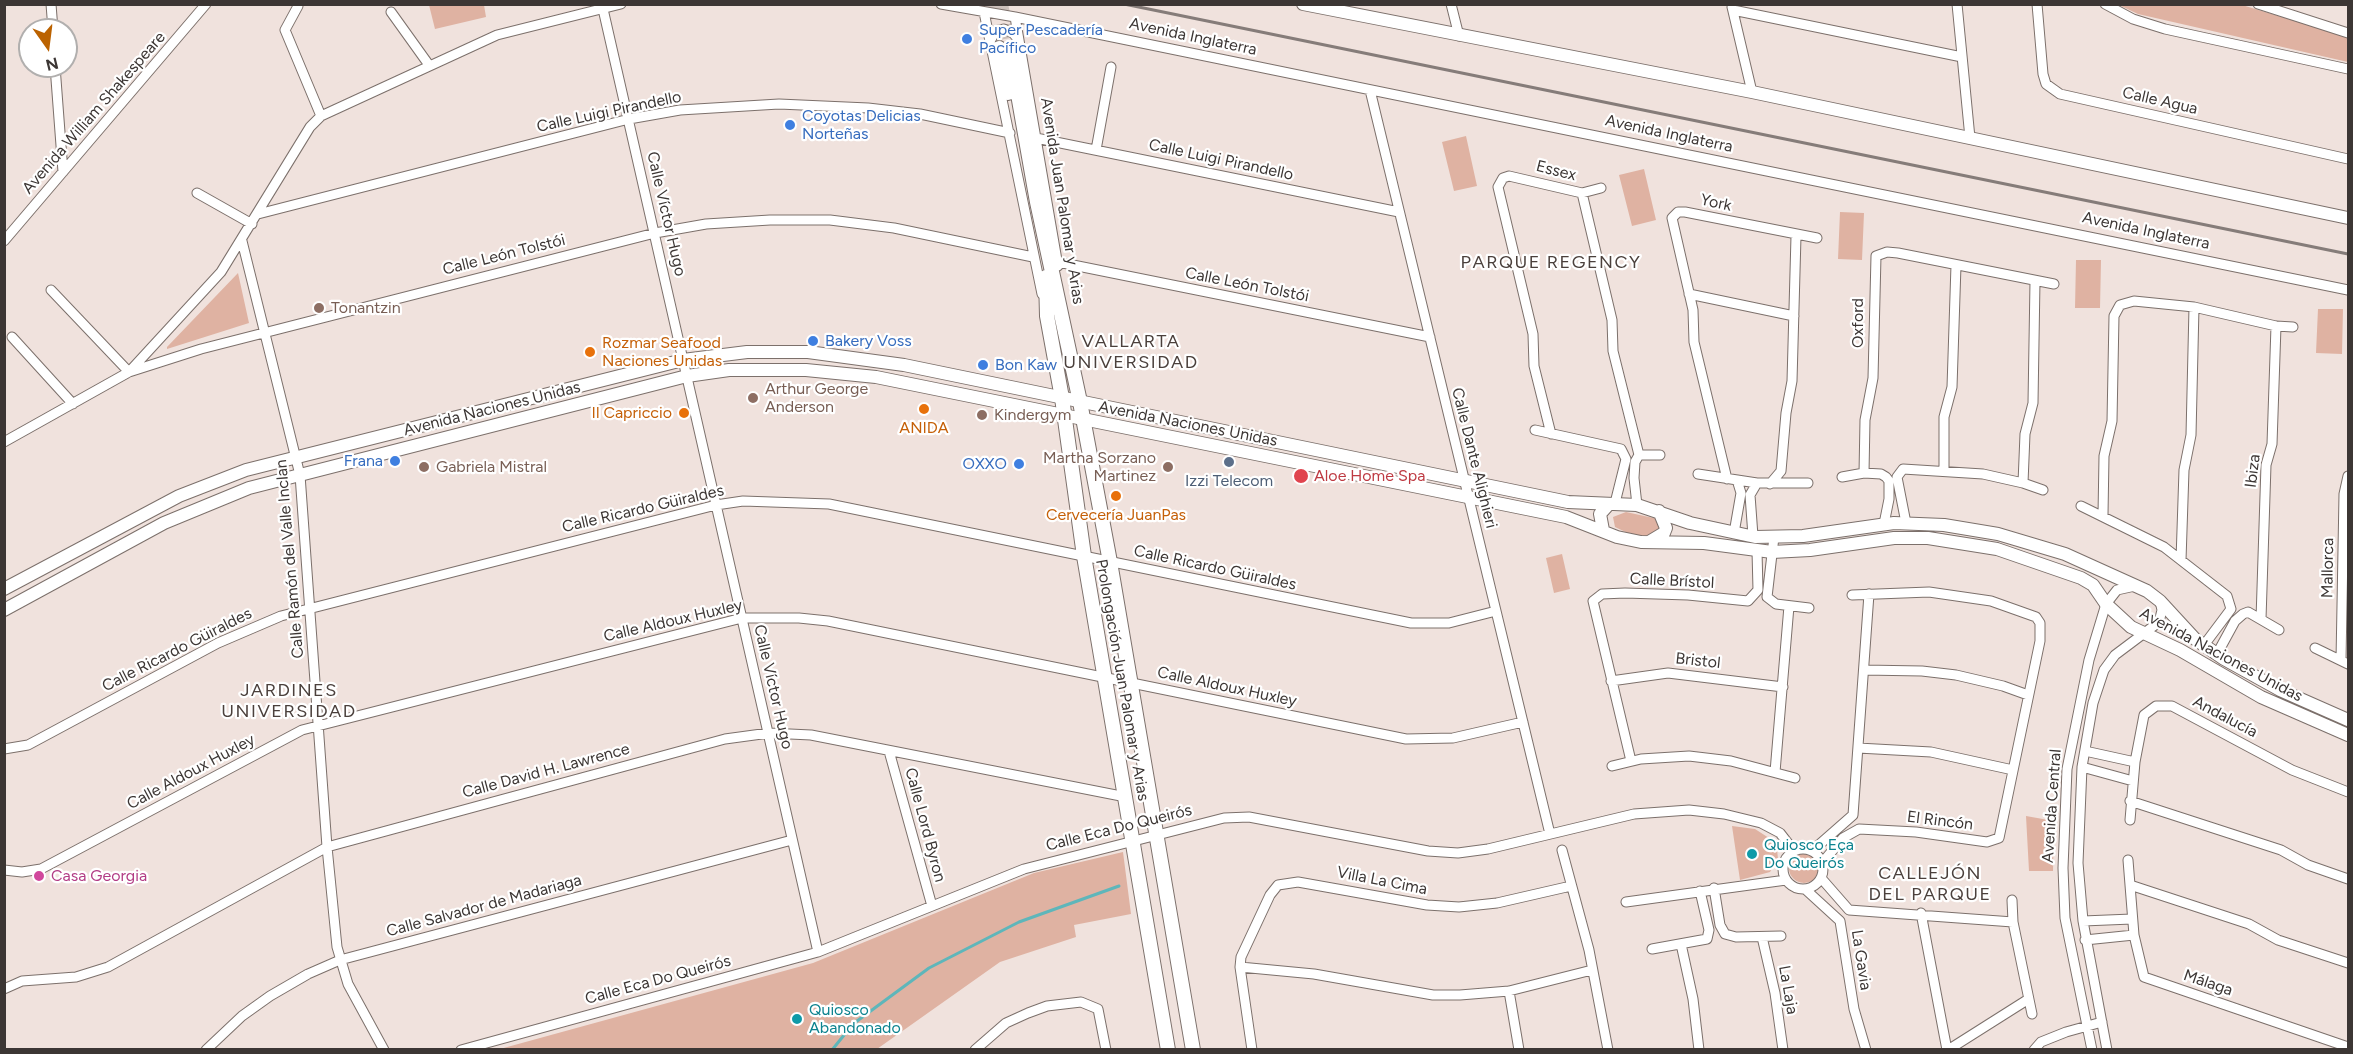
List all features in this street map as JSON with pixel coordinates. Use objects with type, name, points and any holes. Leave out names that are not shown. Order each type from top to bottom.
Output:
[{"type":"main road","name":"Avenida Juan Palomar y Arias","points":[[1004,45],[1047,281],[1047,316]]},
{"type":"main road","name":"Avenida Juan Palomar y Arias","points":[[1004,45],[1064,326]]},
{"type":"main road","name":"Prolongación Juan Palomar y Arias","points":[[1047,316],[1065,416],[1084,556],[1168,1050]]},
{"type":"main road","name":"Prolongación Juan Palomar y Arias","points":[[1064,326],[1110,562],[1193,1050]]},
{"type":"street","name":"Avenida William Shakespeare","points":[[4,241],[206,4]]},
{"type":"street","points":[[51,290],[129,372],[187,312],[221,272],[310,127],[321,116],[497,35],[621,4]]},
{"type":"street","name":"Avenida Inglaterra","points":[[941,4],[1015,17],[2349,290]]},
{"type":"street","points":[[1303,4],[1752,92],[2349,218]]},
{"type":"street","points":[[1450,4],[1459,36]]},
{"type":"street","points":[[1957,4],[1970,138]]},
{"type":"street","name":"Calle Agua","points":[[2037,4],[2043,74],[2046,84],[2060,94],[2349,159]]},
{"type":"street","points":[[2105,4],[2133,19],[2165,29],[2349,69]]},
{"type":"street","points":[[2258,4],[2349,33]]},
{"type":"street","points":[[298,6],[285,30],[321,116]]},
{"type":"street","points":[[1752,92],[1732,7],[1962,57]]},
{"type":"street","name":"Calle Víctor Hugo","points":[[603,9],[818,952]]},
{"type":"street","points":[[391,12],[429,65]]},
{"type":"street","name":"Avenida Juan Palomar y Arias","points":[[984,12],[1004,45],[1036,138],[1058,262],[1064,326]]},
{"type":"street","name":"Avenida Juan Palomar y Arias","points":[[1015,17],[1004,45],[1010,133],[1033,257],[1047,316]]},
{"type":"street","points":[[1096,150],[1112,67]]},
{"type":"street","points":[[56,78],[63,172]]},
{"type":"street","name":"Calle Dante Alighieri","points":[[1370,90],[1550,834]]},
{"type":"street","name":"Calle Luigi Pirandello","points":[[258,214],[629,119],[708,108],[803,105],[893,110],[1010,133]]},
{"type":"street","name":"Calle Luigi Pirandello","points":[[1036,138],[1399,212]]},
{"type":"street","name":"Essex","points":[[1551,434],[1534,366],[1533,334],[1497,190],[1500,182],[1509,176],[1582,193],[1612,321],[1613,351],[1639,455],[1635,462],[1634,478],[1637,505]]},
{"type":"street","points":[[1582,193],[1601,188]]},
{"type":"street","points":[[198,193],[252,224]]},
{"type":"street","name":"York","points":[[1727,479],[1694,342],[1693,310],[1672,218],[1678,213],[1817,238]]},
{"type":"street","name":"Calle León Tolstói","points":[[4,442],[129,372],[265,331],[655,233],[706,224],[770,220],[830,220],[894,228],[1033,257]]},
{"type":"street","points":[[1770,484],[1781,471],[1786,413],[1792,381],[1796,236]]},
{"type":"street","name":"Calle Ramón del Valle Inclan","points":[[242,241],[300,474],[334,932],[348,984],[384,1050]]},
{"type":"street","name":"Oxford","points":[[1864,473],[1865,420],[1873,378],[1876,256],[1887,252],[2054,284]]},
{"type":"street","name":"Calle León Tolstói","points":[[1058,262],[1430,337]]},
{"type":"street","points":[[1944,471],[1944,417],[1952,387],[1956,265]]},
{"type":"street","points":[[2024,483],[2025,434],[2033,403],[2035,281]]},
{"type":"street","points":[[1689,294],[1794,316]]},
{"type":"street","points":[[2103,515],[2104,456],[2112,422],[2115,311],[2128,301],[2194,307],[2276,326],[2294,327]]},
{"type":"street","points":[[2181,560],[2184,470],[2191,435],[2194,307]]},
{"type":"street","name":"Ibiza","points":[[2261,619],[2266,465],[2272,444],[2276,326]]},
{"type":"street","points":[[12,337],[73,404]]},
{"type":"street","name":"Avenida Naciones Unidas","points":[[4,589],[179,496],[246,470],[683,360],[747,352],[837,354],[904,365],[1568,502],[1637,505],[1690,523],[1753,536],[1803,536],[1906,523],[1972,528],[1998,534],[2065,554],[2136,586],[2160,601],[2195,639],[2217,654],[2257,677],[2349,720]]},
{"type":"street","name":"Avenida Naciones Unidas","points":[[4,610],[183,514],[239,492],[300,474],[687,376],[729,370],[767,369],[843,373],[876,377],[1566,517],[1617,537],[1648,543],[1704,543],[1772,552],[1810,550],[1894,538],[1963,542],[2033,559],[2081,578],[2093,585],[2121,620],[2180,650],[2250,691],[2349,735]]},
{"type":"street","points":[[1535,430],[1624,451],[1626,459],[1612,503],[1600,514],[1603,530]]},
{"type":"street","points":[[1639,455],[1660,455]]},
{"type":"street","points":[[1906,523],[1898,473],[1911,469],[1983,474],[2024,483],[2043,490]]},
{"type":"street","points":[[1842,477],[1864,473],[1881,474],[1889,481],[1884,524]]},
{"type":"street","points":[[1698,474],[1757,483],[1808,483]]},
{"type":"street","name":"Mallorca","points":[[2315,648],[2345,662],[2344,494],[2349,476]]},
{"type":"street","points":[[1734,533],[1741,494],[1737,480]]},
{"type":"street","points":[[1753,536],[1750,495],[1757,483]]},
{"type":"street","name":"Calle Ricardo Güiraldes","points":[[4,749],[28,745],[218,643],[250,628],[310,607],[716,505],[770,500],[829,504],[1411,623],[1449,622],[1496,610]]},
{"type":"street","points":[[2081,506],[2164,547],[2227,596],[2231,604],[2228,614],[2204,645]]},
{"type":"street","points":[[1648,543],[1664,533],[1666,528],[1659,511]]},
{"type":"street","points":[[1774,537],[1766,592],[1770,601],[1776,604],[1809,608]]},
{"type":"street","name":"Calle Brístol","points":[[1611,681],[1593,605],[1595,598],[1607,594],[1675,594],[1748,601],[1758,590],[1757,551]]},
{"type":"street","points":[[2106,604],[2117,590],[2136,586]]},
{"type":"street","name":"El Rincón","points":[[1822,863],[1838,843],[1859,829],[1931,834],[1987,842],[1995,840],[2002,831],[2040,641],[2040,623],[2036,617],[1991,601],[1946,593],[1909,591],[1852,595]]},
{"type":"street","points":[[1812,851],[1853,815],[1869,594]]},
{"type":"street","name":"Avenida Central","points":[[2107,1050],[2083,921],[2078,863],[2082,766],[2093,703],[2104,670],[2115,655],[2159,622],[2162,610],[2160,601]]},
{"type":"street","name":"Avenida Central","points":[[2092,1050],[2065,918],[2065,808],[2067,769],[2075,724],[2089,660],[2106,604]]},
{"type":"street","points":[[1775,772],[1789,606]]},
{"type":"street","points":[[2217,654],[2237,618],[2248,612],[2279,630]]},
{"type":"street","name":"Calle Aldoux Huxley","points":[[4,870],[22,872],[41,869],[290,736],[318,725],[742,618],[799,618],[828,621],[1406,739],[1453,738],[1523,722]]},
{"type":"street","points":[[1864,670],[1922,671],[1956,675],[2003,686],[2028,695]]},
{"type":"street","name":"Bristol","points":[[1611,681],[1668,673],[1783,687]]},
{"type":"street","points":[[2250,691],[2257,677]]},
{"type":"street","points":[[1611,681],[1631,761]]},
{"type":"street","name":"Andalucía","points":[[2133,781],[2144,715],[2156,706],[2172,706],[2292,770],[2349,792]]},
{"type":"street","name":"Calle David H. Lawrence","points":[[4,989],[22,981],[76,977],[108,967],[327,847],[725,739],[769,733],[811,735],[1126,797]]},
{"type":"street","points":[[1858,748],[1931,752],[2013,770]]},
{"type":"street","points":[[2085,751],[2135,762]]},
{"type":"street","name":"Calle Lord Byron","points":[[889,752],[932,906]]},
{"type":"street","points":[[1611,766],[1631,761],[1689,756],[1731,761],[1795,778]]},
{"type":"street","points":[[2082,766],[2133,781],[2130,819]]},
{"type":"street","points":[[2130,801],[2281,850],[2308,865],[2349,879]]},
{"type":"street","points":[[2065,808],[2079,809]]},
{"type":"street","name":"Calle Eca Do Queirós","points":[[460,1050],[818,952],[1023,869],[1216,819],[1240,816],[1428,852],[1458,853],[1488,849],[1645,812],[1689,810],[1724,814],[1761,824],[1780,833],[1794,851]]},
{"type":"street","name":"Calle Salvador de Madariaga","points":[[206,1050],[242,1016],[270,996],[308,974],[340,960],[792,840]]},
{"type":"street","points":[[1803,849],[1812,851],[1822,863],[1821,878],[1814,885],[1805,889],[1794,887],[1783,874],[1784,861],[1794,851],[1803,849]]},
{"type":"street","points":[[1562,850],[1593,970],[1608,1050]]},
{"type":"street","points":[[2085,940],[2134,935],[2128,860]]},
{"type":"street","name":"La Gavia","points":[[1821,878],[1849,910],[1921,913],[2013,922]]},
{"type":"street","points":[[1626,902],[1714,888],[1786,880]]},
{"type":"street","name":"Villa La Cima","points":[[1252,1050],[1240,967],[1241,957],[1273,889],[1284,882],[1320,885],[1442,907],[1497,903],[1571,886]]},
{"type":"street","points":[[2130,885],[2249,924],[2278,940],[2349,963]]},
{"type":"street","points":[[1714,888],[1720,925],[1725,934],[1736,937],[1781,936]]},
{"type":"street","name":"La Gavia","points":[[1805,889],[1840,921],[1854,1009],[1866,1050]]},
{"type":"street","points":[[1652,949],[1703,941],[1709,935],[1700,891]]},
{"type":"street","points":[[2012,900],[2013,922],[2027,1000],[2032,1014]]},
{"type":"street","points":[[1921,913],[1947,1050],[2027,1000]]},
{"type":"street","points":[[2083,921],[2132,919]]},
{"type":"street","name":"Málaga","points":[[2134,935],[2144,977],[2349,1047]]},
{"type":"street","name":"La Laja","points":[[1762,937],[1775,993],[1783,1050]]},
{"type":"street","points":[[1681,944],[1693,999],[1699,1050]]},
{"type":"street","points":[[1240,967],[1314,974],[1433,995],[1509,991],[1593,970]]},
{"type":"street","points":[[2077,985],[2094,982]]},
{"type":"street","points":[[1509,991],[1519,1050]]},
{"type":"street","points":[[975,1050],[1006,1023],[1028,1013],[1047,1006],[1082,1002],[1098,1009],[1106,1050]]},
{"type":"street","points":[[2034,1050],[2041,1042],[2102,1022]]},
{"type":"shaded area","points":[[429,5],[484,5],[486,17],[435,29]]},
{"type":"shaded area","points":[[2119,5],[2242,5],[2348,37],[2348,62],[2138,14]]},
{"type":"shaded area","points":[[1466,136],[1477,186],[1454,191],[1442,142]]},
{"type":"shaded area","points":[[1644,169],[1656,220],[1632,226],[1619,175]]},
{"type":"shaded area","points":[[1840,212],[1864,213],[1862,260],[1838,259]]},
{"type":"shaded area","points":[[2076,260],[2101,260],[2100,308],[2075,308]]},
{"type":"shaded area","points":[[238,273],[249,323],[167,349],[167,347]]},
{"type":"shaded area","points":[[2318,309],[2343,309],[2342,354],[2316,353]]},
{"type":"shaded area","points":[[1626,512],[1658,519],[1662,524],[1655,537],[1634,536],[1615,527],[1613,517]]},
{"type":"shaded area","points":[[1562,554],[1570,589],[1554,593],[1546,558]]},
{"type":"shaded area","points":[[2026,816],[2054,821],[2053,871],[2029,871]]},
{"type":"shaded area","points":[[1732,826],[1755,829],[1769,838],[1777,849],[1778,859],[1770,872],[1740,880]]},
{"type":"shaded area","points":[[1123,852],[1131,914],[1074,925],[1076,937],[1000,962],[877,1049],[500,1049],[813,963],[1034,873]]},
{"type":"shaded area","points":[[1804,853],[1810,854],[1818,862],[1818,874],[1810,882],[1804,883],[1798,882],[1790,874],[1789,868],[1790,862],[1798,854]]},
{"type":"waterway","points":[[832,1050],[853,1024],[929,968],[1019,922],[1119,886]]},
{"type":"tunnel","points":[[992,4],[999,48]]},
{"type":"tunnel","points":[[1001,4],[1010,49]]},
{"type":"railway","points":[[1124,4],[2348,254]]},
{"type":"place","name":"Super Pescadería Pacífico","points":[[967,39]]},
{"type":"place","name":"Coyotas Delicias Norteñas","points":[[790,125]]},
{"type":"place","name":"Tonantzin","points":[[319,308]]},
{"type":"place","name":"Bakery Voss","points":[[813,341]]},
{"type":"place","name":"Rozmar Seafood Naciones Unidas","points":[[590,352]]},
{"type":"place","name":"Bon Kaw","points":[[983,365]]},
{"type":"place","name":"Arthur George Anderson","points":[[753,398]]},
{"type":"place","name":"ANIDA","points":[[924,409]]},
{"type":"place","name":"Il Capriccio","points":[[684,413]]},
{"type":"place","name":"Kindergym","points":[[982,415]]},
{"type":"place","name":"Frana","points":[[395,461]]},
{"type":"place","name":"Izzi Telecom","points":[[1229,462]]},
{"type":"place","name":"OXXO","points":[[1019,464]]},
{"type":"place","name":"Gabriela Mistral","points":[[424,467]]},
{"type":"place","name":"Martha Sorzano Martinez","points":[[1168,467]]},
{"type":"place","name":"Aloe Home Spa","points":[[1301,476]]},
{"type":"place","name":"Cervecería JuanPas","points":[[1116,496]]},
{"type":"place","name":"Quiosco Eça Do Queirós","points":[[1752,854]]},
{"type":"place","name":"Casa Georgia","points":[[39,876]]},
{"type":"place","name":"Quiosco Abandonado","points":[[797,1019]]},
{"type":"district","name":"PARQUE REGENCY","points":[[1551,263]]},
{"type":"district","name":"VALLARTA UNIVERSIDAD","points":[[1131,352]]},
{"type":"district","name":"JARDINES UNIVERSIDAD","points":[[289,701]]},
{"type":"district","name":"CALLEJÓN DEL PARQUE","points":[[1930,884]]}]
